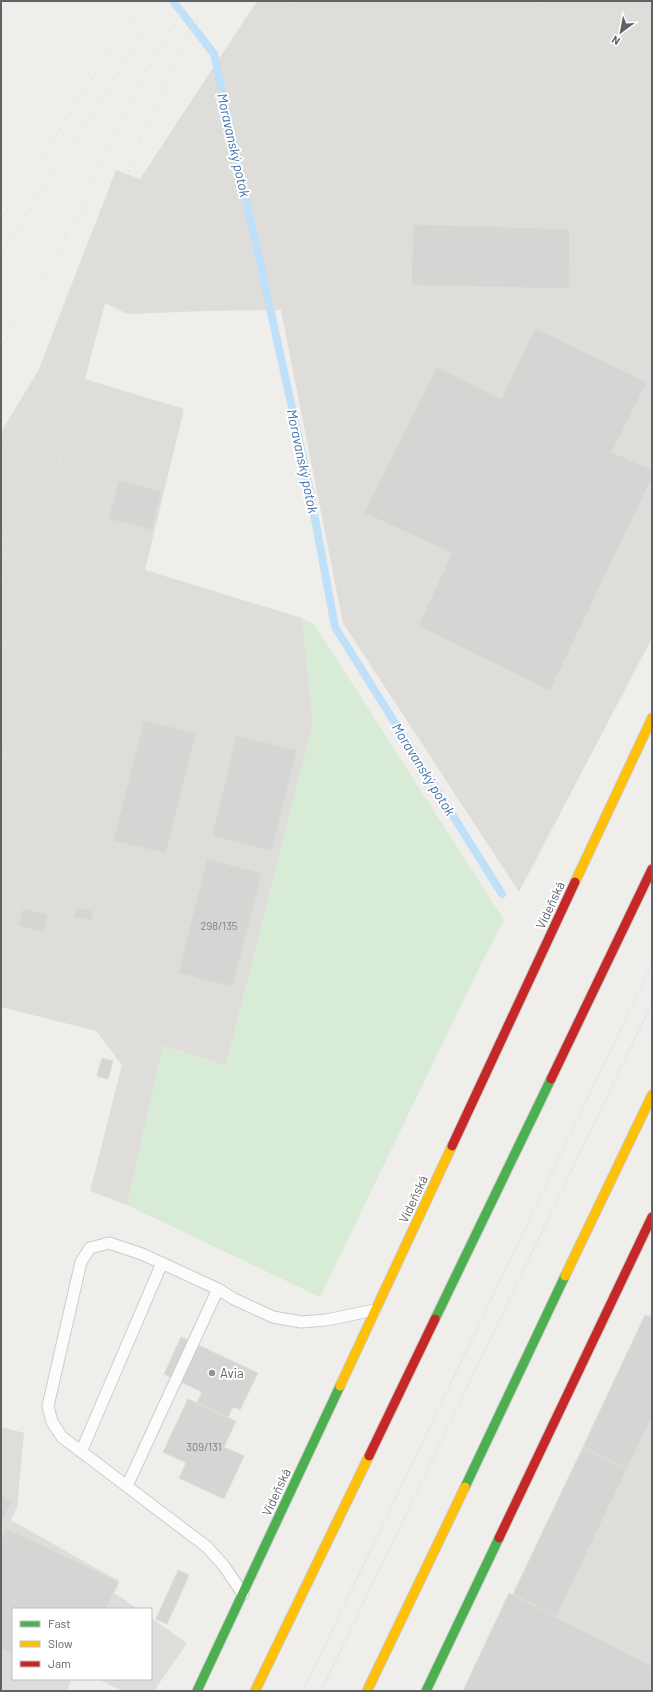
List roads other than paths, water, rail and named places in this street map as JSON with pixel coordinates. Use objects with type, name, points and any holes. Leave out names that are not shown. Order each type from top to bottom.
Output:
[{"type":"main road","name":"Vídeňská","points":[[197,1691],[652,718]]},
{"type":"main road","points":[[255,1691],[652,869]]},
{"type":"main road","points":[[367,1691],[652,1095]]},
{"type":"main road","points":[[426,1691],[652,1217]]},
{"type":"lane","points":[[243,1594],[224,1566],[207,1547],[62,1437],[52,1422],[48,1406],[81,1262],[90,1248],[109,1243],[142,1254],[162,1263],[273,1317],[301,1322],[326,1320],[375,1310]]},
{"type":"lane","points":[[82,1452],[162,1263]]},
{"type":"lane","points":[[127,1486],[218,1289]]},
{"type":"waterway","name":"Moravanský potok","points":[[173,1],[214,54],[307,476],[335,627],[502,894]]},
{"type":"tram line","points":[[303,1691],[652,964]]},
{"type":"tram line","points":[[321,1691],[652,1003]]},
{"type":"railway","points":[[1,220],[142,1]]},
{"type":"railway","points":[[1,255],[165,1]]},
{"type":"railway","points":[[1,348],[59,250],[124,112],[187,1]]},
{"type":"railway","points":[[1,659],[93,285],[109,227],[152,112],[205,1]]},
{"type":"railway","points":[[169,195],[292,1]]},
{"type":"railway","points":[[337,292],[545,1]]},
{"type":"railway","points":[[80,219],[93,197]]},
{"type":"railway","points":[[1,549],[34,424],[44,393],[96,256]]},
{"type":"railway","points":[[1,448],[30,402],[46,371]]},
{"type":"railway","points":[[1,770],[24,679],[39,609],[65,422]]},
{"type":"railway","points":[[1,589],[7,543]]},
{"type":"place","name":"Avia","points":[[212,1373]]}]
